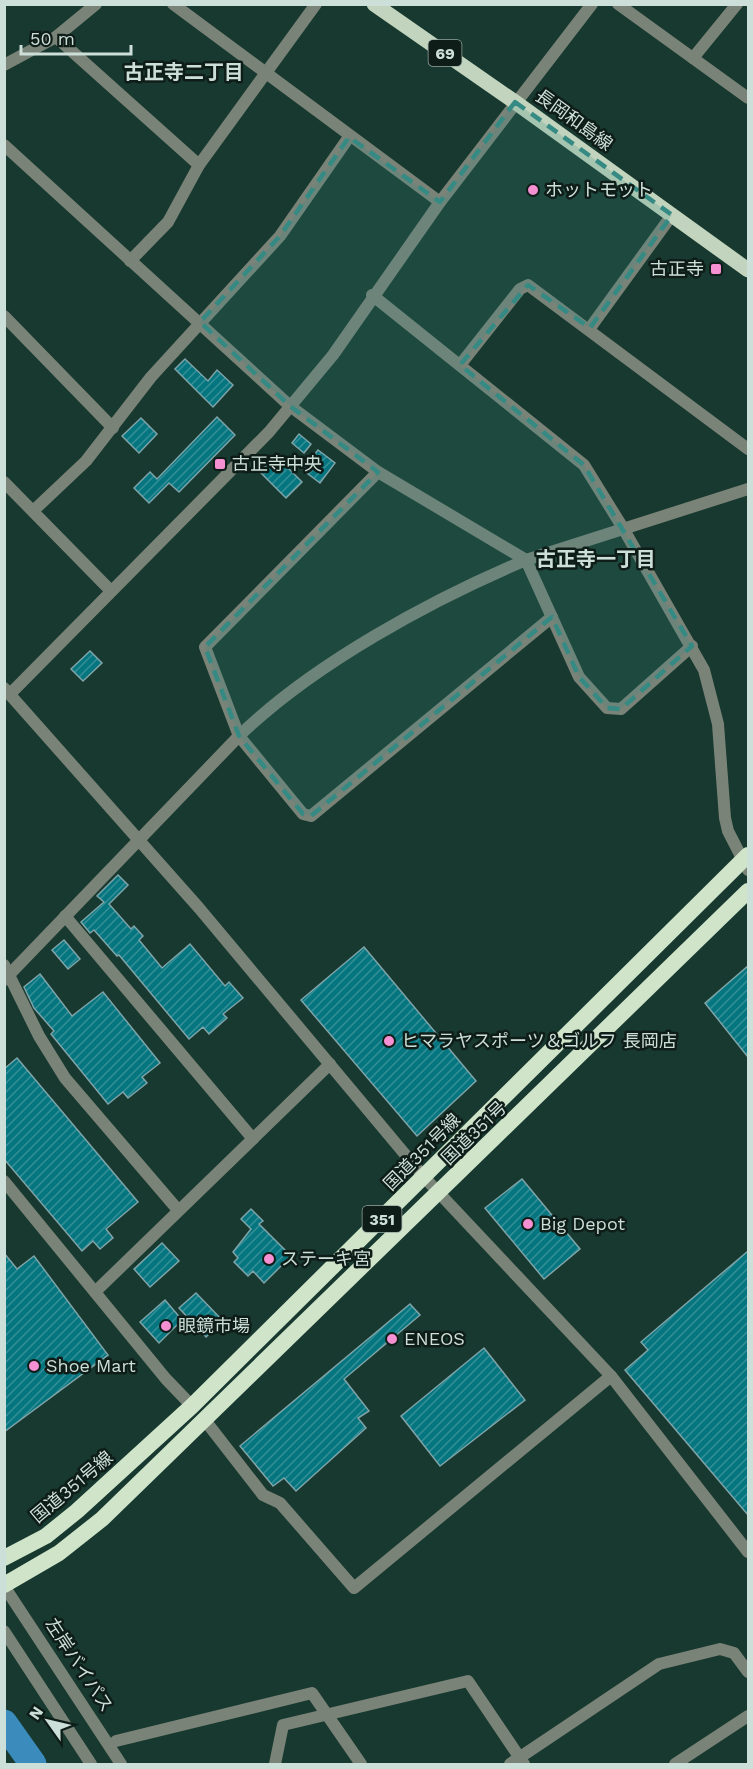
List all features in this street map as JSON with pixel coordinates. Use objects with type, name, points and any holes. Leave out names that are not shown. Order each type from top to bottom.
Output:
[{"type":"highway","name":"国道351号線","points":[[4,1558],[46,1536],[77,1511],[192,1406],[747,862]]},
{"type":"highway","name":"国道351号","points":[[4,1585],[80,1538],[439,1193],[748,891]]},
{"type":"main road","name":"長岡和島線","points":[[374,4],[515,102],[748,270]]},
{"type":"street","points":[[4,65],[56,37],[96,4]]},
{"type":"street","points":[[173,4],[349,137],[440,201]]},
{"type":"street","points":[[130,261],[168,222],[199,165],[316,4]]},
{"type":"street","points":[[592,4],[440,201],[372,295],[333,355],[290,406],[240,463],[6,694],[139,840],[424,1177],[611,1376],[748,1552]]},
{"type":"street","points":[[618,4],[748,98]]},
{"type":"street","points":[[693,58],[737,4]]},
{"type":"street","points":[[56,37],[199,165]]},
{"type":"street","points":[[33,511],[86,460],[151,377],[280,236],[349,137]]},
{"type":"street","points":[[4,145],[290,406],[378,472],[526,560],[579,677],[607,708],[621,709],[692,646]]},
{"type":"street","points":[[590,328],[672,215]]},
{"type":"street","points":[[460,365],[520,289],[528,285],[590,328],[748,449]]},
{"type":"street","points":[[372,295],[584,465],[623,528],[704,670],[718,724],[725,818],[728,831],[747,862]]},
{"type":"street","points":[[4,316],[113,428]]},
{"type":"street","points":[[378,472],[205,647],[239,736],[303,814],[311,816],[552,617]]},
{"type":"street","points":[[4,482],[111,591]]},
{"type":"street","points":[[178,1210],[65,1078],[39,1036],[6,973],[65,916],[268,708],[337,660],[464,589],[526,560],[748,489]]},
{"type":"street","points":[[65,916],[253,1139]]},
{"type":"street","points":[[95,1292],[330,1064]]},
{"type":"street","points":[[4,1181],[192,1406]]},
{"type":"street","points":[[204,1419],[263,1495],[280,1503],[354,1588],[611,1376]]},
{"type":"street","name":"左岸バイパス","points":[[4,1585],[121,1764]]},
{"type":"street","points":[[4,1631],[91,1764]]},
{"type":"street","points":[[275,1764],[283,1725],[468,1681],[518,1762],[659,1664],[720,1649],[734,1653],[748,1672]]},
{"type":"street","points":[[116,1741],[312,1693],[361,1764]]},
{"type":"street","points":[[675,1764],[748,1716]]},
{"type":"highlighted area","points":[[515,102],[672,215],[590,328],[528,285],[460,365],[584,465],[692,646],[621,709],[607,708],[579,677],[552,617],[311,816],[303,814],[239,736],[205,647],[378,472],[290,406],[200,322],[280,236],[349,137],[440,202]]},
{"type":"building","points":[[185,359],[208,381],[217,370],[233,385],[213,407],[175,369]]},
{"type":"building","points":[[217,417],[235,435],[179,492],[169,483],[149,503],[134,488],[150,472],[157,479]]},
{"type":"building","points":[[141,418],[157,434],[139,453],[122,436]]},
{"type":"building","points":[[299,434],[311,444],[304,453],[292,443]]},
{"type":"building","points":[[318,450],[335,463],[320,483],[303,470]]},
{"type":"building","points":[[276,456],[302,482],[286,498],[260,472]]},
{"type":"building","points":[[90,651],[102,663],[83,681],[71,669]]},
{"type":"building","points":[[118,875],[128,885],[109,904],[131,929],[134,926],[143,936],[139,940],[162,968],[190,944],[225,986],[229,982],[243,998],[223,1014],[227,1018],[209,1034],[203,1027],[189,1039],[119,955],[117,956],[94,930],[90,933],[81,922],[104,902],[97,896]]},
{"type":"building","points":[[64,940],[80,959],[68,969],[52,950]]},
{"type":"building","points":[[364,947],[476,1081],[417,1136],[301,1000]]},
{"type":"building","points":[[748,966],[748,1057],[705,1003]]},
{"type":"building","points":[[40,974],[72,1016],[103,992],[160,1063],[142,1077],[147,1083],[128,1098],[123,1092],[108,1104],[51,1034],[54,1031],[34,1008],[24,987]]},
{"type":"building","points":[[17,1058],[138,1202],[106,1229],[113,1238],[100,1249],[93,1241],[82,1251],[4,1159],[4,1069]]},
{"type":"building","points":[[522,1179],[580,1249],[544,1279],[485,1208]]},
{"type":"building","points":[[251,1209],[263,1221],[259,1224],[291,1256],[264,1283],[253,1271],[248,1276],[234,1262],[238,1258],[233,1252],[251,1229],[241,1219]]},
{"type":"building","points":[[162,1243],[179,1261],[150,1287],[134,1269]]},
{"type":"building","points":[[748,1251],[748,1515],[625,1370],[648,1350],[641,1342]]},
{"type":"building","points":[[4,1253],[17,1269],[34,1256],[108,1355],[4,1432]]},
{"type":"building","points":[[196,1293],[223,1321],[206,1337],[179,1308]]},
{"type":"building","points":[[165,1300],[182,1320],[159,1343],[140,1322]]},
{"type":"building","points":[[410,1304],[420,1315],[344,1379],[369,1411],[358,1418],[366,1428],[296,1491],[284,1478],[273,1486],[240,1446]]},
{"type":"building","points":[[484,1348],[525,1400],[440,1466],[401,1416]]},
{"type":"waterway","points":[[4,1723],[33,1764]]},
{"type":"place","name":"ホットモット","points":[[533,190]]},
{"type":"place","name":"古正寺","points":[[716,269]]},
{"type":"place","name":"古正寺中央","points":[[220,464]]},
{"type":"place","name":"ヒマラヤスポーツ＆ゴルフ 長岡店","points":[[389,1041]]},
{"type":"place","name":"Big Depot","points":[[528,1224]]},
{"type":"place","name":"ステーキ宮","points":[[269,1259]]},
{"type":"place","name":"眼鏡市場","points":[[166,1326]]},
{"type":"place","name":"ENEOS","points":[[392,1339]]},
{"type":"place","name":"Shoe Mart","points":[[34,1366]]},
{"type":"district","name":"古正寺二丁目","points":[[184,72]]},
{"type":"district","name":"古正寺一丁目","points":[[596,559]]}]
